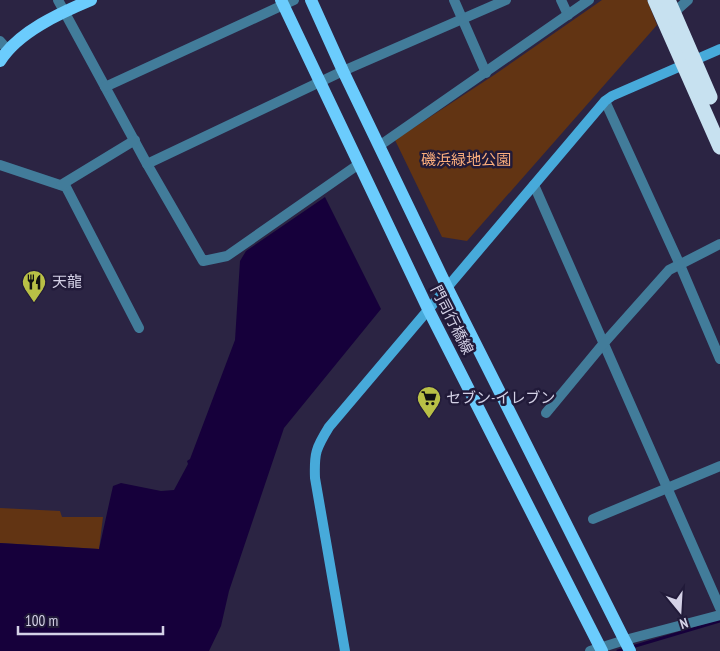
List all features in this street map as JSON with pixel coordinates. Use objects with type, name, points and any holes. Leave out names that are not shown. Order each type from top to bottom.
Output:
[{"type":"highway","points":[[655,0],[668,11],[690,63],[720,147]]},
{"type":"highway","points":[[690,63],[720,121]]},
{"type":"main road","points":[[0,61],[4,45],[35,29],[62,6],[91,0]]},
{"type":"main road","name":"門司行橋線","points":[[311,0],[343,72],[447,287],[627,645]]},
{"type":"main road","name":"門司行橋線","points":[[286,2],[319,82],[428,309],[597,650]]},
{"type":"street","points":[[454,0],[486,73]]},
{"type":"street","points":[[148,164],[319,82],[506,0]]},
{"type":"street","points":[[561,0],[568,15]]},
{"type":"street","points":[[379,146],[589,0]]},
{"type":"street","points":[[668,11],[688,0]]},
{"type":"street","points":[[106,87],[286,2]]},
{"type":"street","points":[[62,6],[203,261],[227,256],[359,164]]},
{"type":"street","points":[[345,651],[315,478],[314,461],[316,447],[329,427],[605,101],[612,96],[720,49]]},
{"type":"street","points":[[605,101],[680,265],[720,359]]},
{"type":"street","points":[[61,185],[135,140]]},
{"type":"street","points":[[0,165],[66,187],[139,328]]},
{"type":"street","points":[[534,185],[720,608]]},
{"type":"street","points":[[546,413],[604,343],[669,270],[720,244]]},
{"type":"street","points":[[593,519],[720,466]]},
{"type":"street","points":[[597,650],[627,645],[720,615]]},
{"type":"green space","name":"磯浜緑地公園","points":[[602,0],[647,0],[657,25],[467,241],[442,237],[395,140],[494,75]]},
{"type":"green space","points":[[0,508],[60,511],[62,517],[103,517],[99,549],[0,543]]},
{"type":"shaded area","points":[[325,197],[381,309],[284,428],[229,591],[221,626],[209,651],[0,651],[0,543],[99,549],[113,486],[121,483],[161,491],[174,490],[188,464],[187,461],[190,459],[235,340],[240,261],[246,251]]},
{"type":"waterway","points":[[632,647],[720,621]]},
{"type":"waterway","points":[[618,651],[626,649]]},
{"type":"place","name":"天龍","points":[[34,303]]},
{"type":"place","name":"セブン-イレブン","points":[[429,419]]}]
